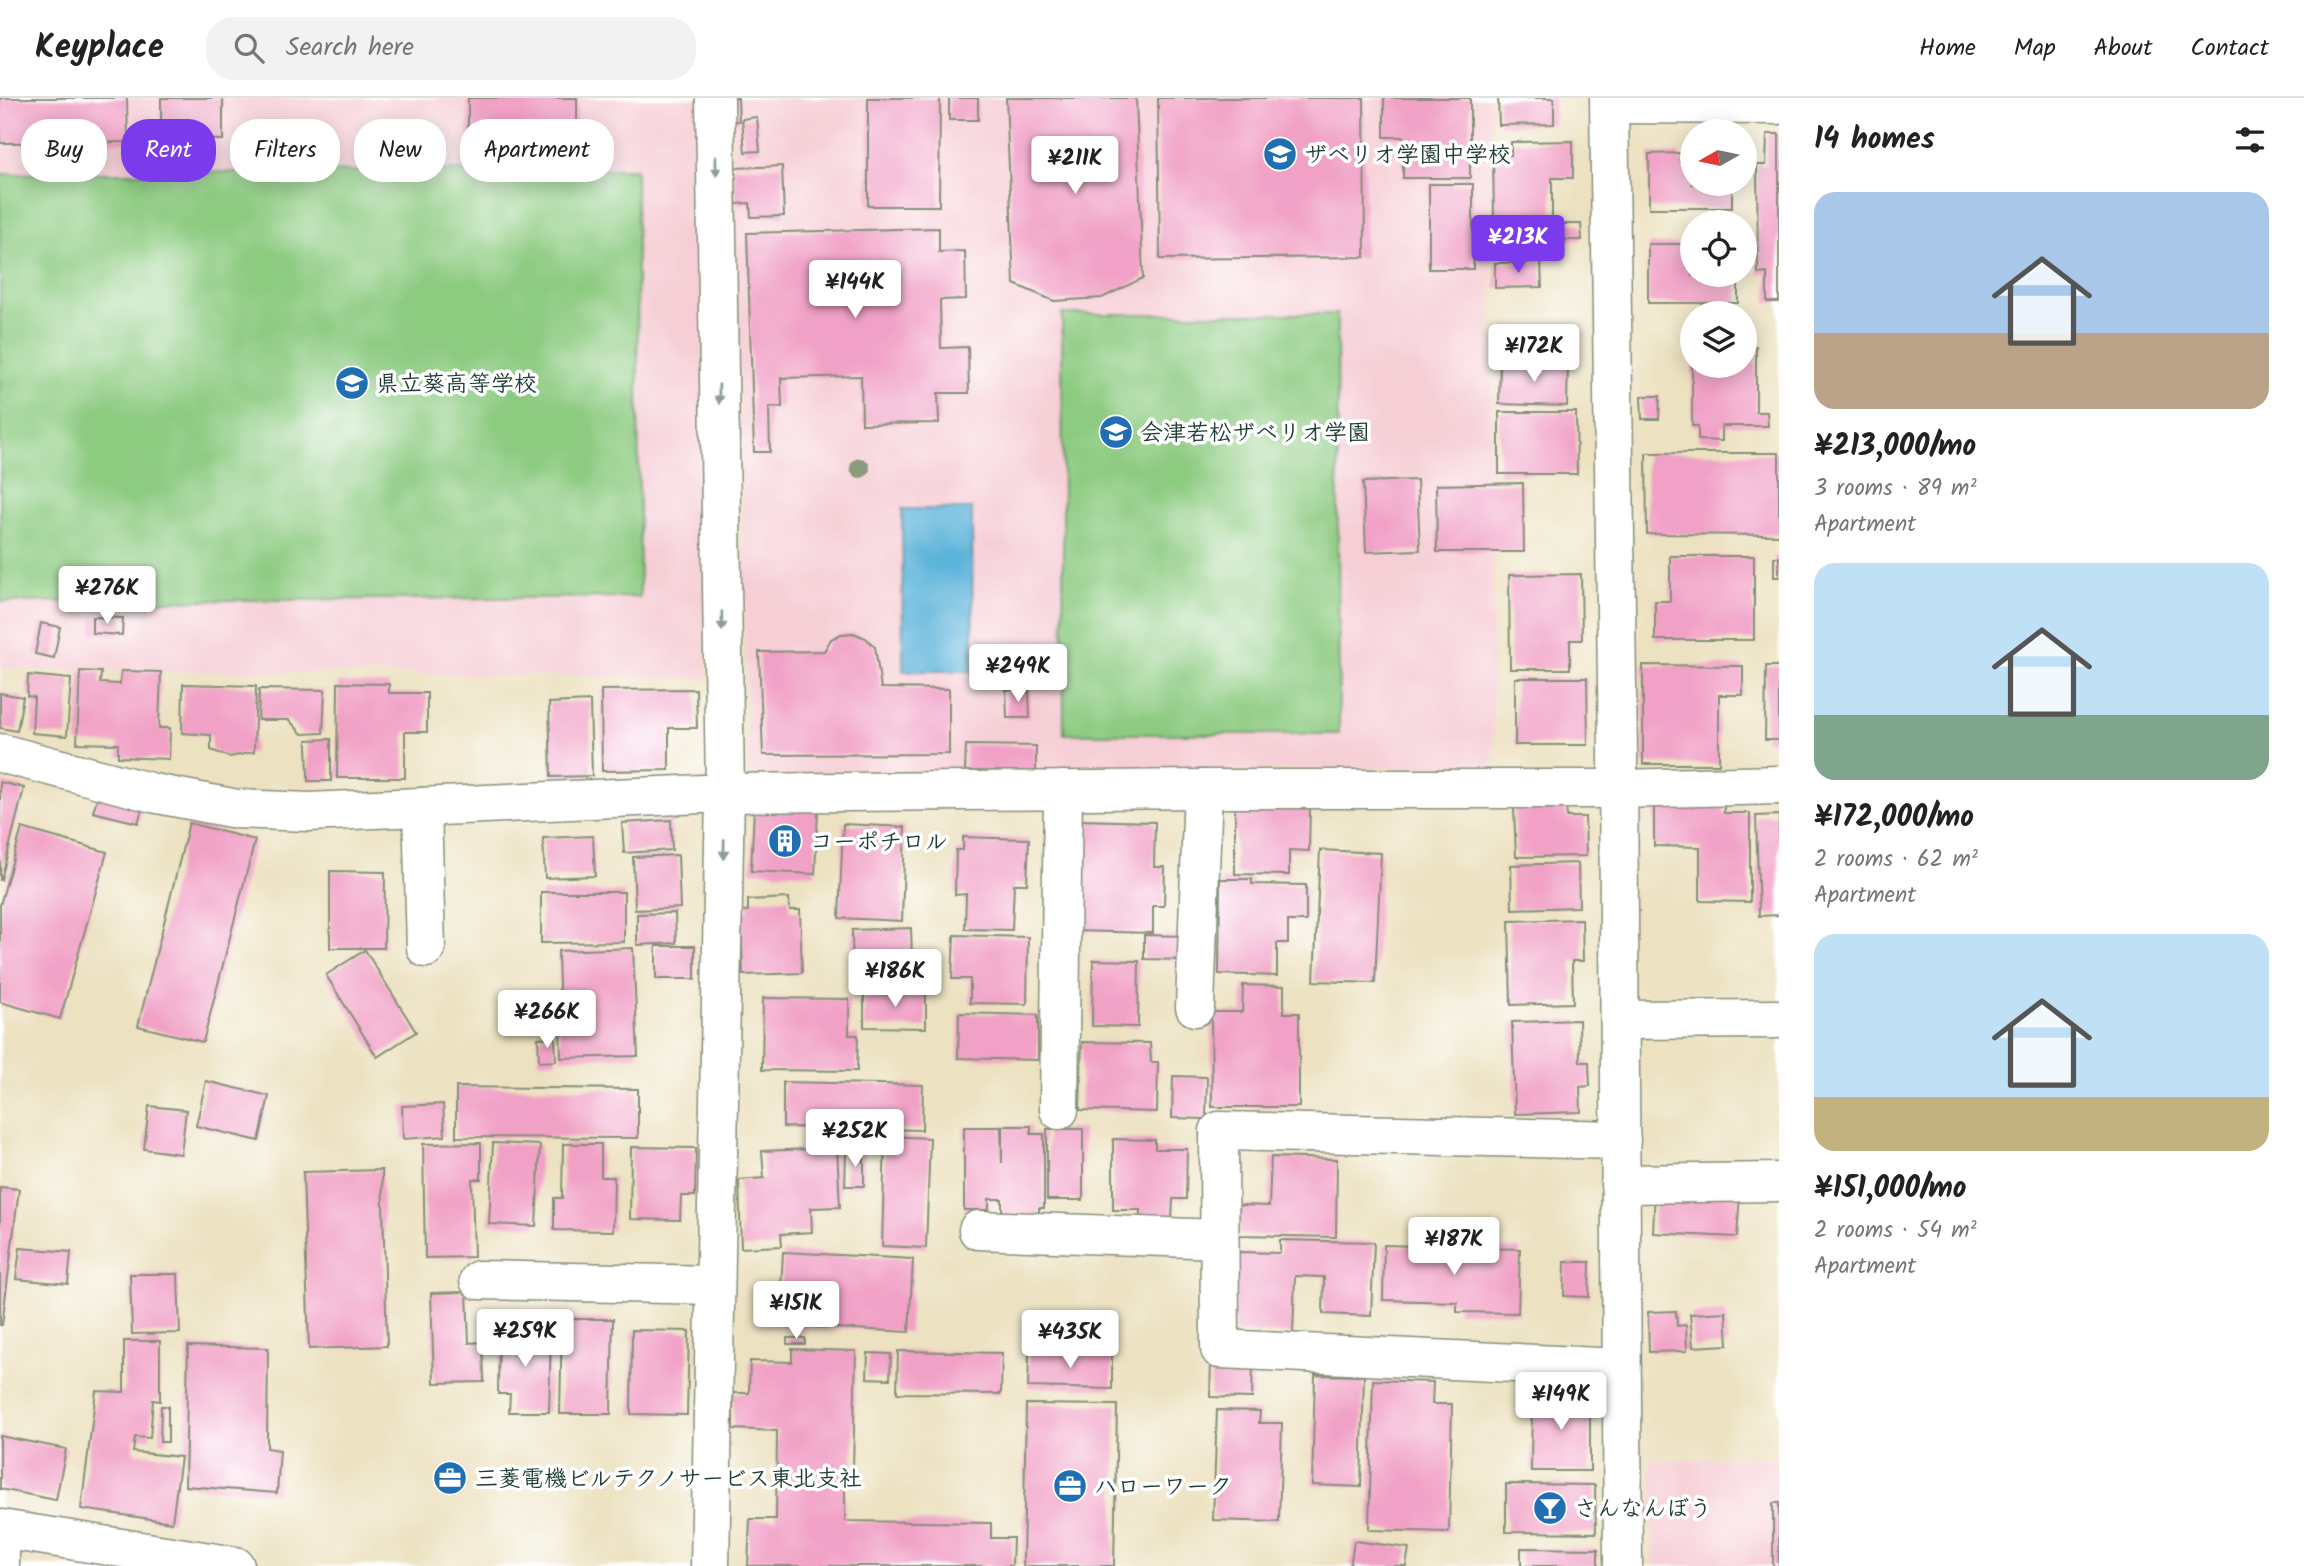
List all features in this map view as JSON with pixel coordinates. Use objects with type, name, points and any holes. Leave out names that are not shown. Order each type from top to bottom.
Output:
[{"type":"street","points":[[710,1566],[725,793],[715,98]]},
{"type":"street","points":[[1623,1566],[1610,101],[1779,106]]},
{"type":"street","points":[[0,753],[153,793],[237,809],[309,812],[725,793],[1618,789],[1779,785]]},
{"type":"street","points":[[1195,1007],[1203,789]]},
{"type":"street","points":[[1059,1110],[1063,790]]},
{"type":"street","points":[[422,807],[426,948]]},
{"type":"street","points":[[1620,1020],[1779,1020]]},
{"type":"street","points":[[1621,1140],[1219,1131],[1220,1349],[1621,1368]]},
{"type":"street","points":[[1620,1184],[1779,1182]]},
{"type":"street","points":[[978,1230],[1219,1239]]},
{"type":"street","points":[[479,1280],[715,1285]]},
{"type":"street","points":[[0,1565],[0,1529],[235,1566]]},
{"type":"shaded area","name":"県立葵高等学校","points":[[0,98],[699,98],[707,678],[0,669]]},
{"type":"shaded area","name":"会津若松ザベリオ学園","points":[[731,98],[1491,98],[1493,766],[749,779]]},
{"type":"shaded area","points":[[1779,1457],[1779,1566],[1653,1566],[1651,1460]]},
{"type":"green space","name":"県立葵高等学校","points":[[614,169],[636,169],[640,597],[0,602],[0,174],[21,174],[21,182],[107,182],[107,173],[121,173],[121,182],[216,182],[216,172],[230,172],[230,182],[340,182],[340,171],[354,171],[354,182],[446,182],[446,170],[460,170],[460,182],[614,182]]},
{"type":"green space","points":[[1062,314],[1337,314],[1339,734],[1064,734]]},
{"type":"water","points":[[902,509],[972,509],[973,671],[903,671]]},
{"type":"building","points":[[0,98],[127,98],[127,119],[121,119],[121,142],[107,142],[107,119],[21,119],[21,143],[0,143]]},
{"type":"building","points":[[161,98],[223,98],[223,140],[216,140],[216,119],[161,119]]},
{"type":"building","points":[[468,98],[577,98],[577,119],[468,119]]},
{"type":"building","points":[[723,98],[738,98],[739,121],[724,122]]},
{"type":"building","points":[[868,98],[940,98],[939,206],[868,206]]},
{"type":"building","points":[[949,98],[978,98],[978,120],[949,120]]},
{"type":"building","points":[[1006,98],[1136,98],[1143,278],[1102,298],[1054,301],[1014,284]]},
{"type":"building","points":[[1158,98],[1364,98],[1365,257],[1160,259]]},
{"type":"building","points":[[1384,98],[1470,98],[1470,178],[1403,178],[1403,137],[1384,137]]},
{"type":"building","points":[[1498,98],[1554,98],[1554,124],[1499,125]]},
{"type":"building","points":[[757,117],[760,151],[745,152],[742,119]]},
{"type":"building","points":[[1767,134],[1779,134],[1779,302],[1767,302],[1767,273],[1758,274],[1757,165],[1766,165]]},
{"type":"building","points":[[1573,141],[1573,178],[1552,178],[1552,219],[1494,220],[1493,155],[1511,155],[1511,142]]},
{"type":"building","points":[[1680,153],[1680,196],[1732,196],[1732,208],[1649,208],[1649,154]]},
{"type":"building","points":[[782,166],[784,216],[751,217],[750,203],[736,204],[734,168]]},
{"type":"building","points":[[1429,184],[1473,184],[1473,269],[1429,269]]},
{"type":"building","points":[[1554,224],[1581,224],[1582,240],[1554,240]]},
{"type":"building","points":[[939,228],[939,252],[965,251],[966,299],[940,300],[941,348],[968,347],[969,393],[938,393],[939,423],[862,424],[861,376],[781,378],[782,407],[769,407],[770,452],[754,452],[747,233]]},
{"type":"building","points":[[1648,244],[1680,244],[1680,287],[1738,287],[1738,301],[1648,303]]},
{"type":"building","points":[[1541,262],[1542,287],[1495,288],[1495,263]]},
{"type":"building","points":[[1500,362],[1568,364],[1567,406],[1499,404]]},
{"type":"building","points":[[1692,378],[1756,378],[1756,412],[1767,412],[1768,426],[1722,426],[1722,441],[1698,440],[1698,426],[1692,426]]},
{"type":"building","points":[[1641,396],[1660,396],[1659,419],[1642,419]]},
{"type":"building","points":[[1499,412],[1576,412],[1577,474],[1499,474]]},
{"type":"building","points":[[1646,453],[1779,453],[1779,535],[1647,534]]},
{"type":"building","points":[[1417,480],[1420,550],[1366,552],[1363,482]]},
{"type":"building","points":[[1523,483],[1524,552],[1437,552],[1436,485]]},
{"type":"building","points":[[1670,556],[1754,556],[1754,640],[1655,640],[1655,601],[1670,601]]},
{"type":"building","points":[[1774,557],[1779,557],[1779,577],[1774,577]]},
{"type":"building","points":[[1581,574],[1582,640],[1570,640],[1570,669],[1510,669],[1509,575]]},
{"type":"building","points":[[92,617],[123,618],[122,635],[92,633]]},
{"type":"building","points":[[41,623],[60,627],[54,658],[35,654]]},
{"type":"building","points":[[853,633],[866,638],[875,647],[881,688],[949,689],[949,754],[763,755],[759,652],[824,651],[831,639],[841,634]]},
{"type":"building","points":[[1643,665],[1743,666],[1743,695],[1719,695],[1719,764],[1643,764]]},
{"type":"building","points":[[1766,666],[1779,666],[1779,740],[1765,740]]},
{"type":"building","points":[[80,671],[101,672],[100,683],[120,684],[121,671],[161,672],[159,728],[170,728],[169,759],[118,757],[118,744],[77,743]]},
{"type":"building","points":[[28,675],[71,679],[67,736],[32,733],[34,697],[27,696]]},
{"type":"building","points":[[1515,678],[1587,678],[1588,745],[1515,745]]},
{"type":"building","points":[[338,683],[389,684],[389,693],[427,693],[427,732],[405,732],[405,778],[337,778]]},
{"type":"building","points":[[183,684],[256,686],[254,752],[230,757],[211,750],[211,735],[182,733]]},
{"type":"building","points":[[259,689],[325,690],[323,733],[302,734],[289,720],[258,720]]},
{"type":"building","points":[[696,689],[697,728],[669,728],[669,770],[602,771],[601,690]]},
{"type":"building","points":[[1006,690],[1029,690],[1030,718],[1007,718]]},
{"type":"building","points":[[0,693],[23,697],[17,731],[0,728]]},
{"type":"building","points":[[590,701],[592,776],[551,777],[549,703]]},
{"type":"building","points":[[331,739],[331,781],[308,781],[307,740]]},
{"type":"building","points":[[966,745],[1036,746],[1036,772],[965,771]]},
{"type":"building","points":[[0,782],[24,788],[1,880],[0,880]]},
{"type":"building","points":[[98,795],[143,806],[138,823],[93,812]]},
{"type":"building","points":[[1654,799],[1724,799],[1724,813],[1750,813],[1750,902],[1700,901],[1700,847],[1654,846]]},
{"type":"building","points":[[1235,804],[1310,806],[1309,851],[1289,850],[1289,875],[1235,874]]},
{"type":"building","points":[[1566,806],[1567,817],[1585,817],[1586,856],[1516,857],[1514,808]]},
{"type":"building","name":"コーポチロル","points":[[754,808],[818,810],[815,874],[751,871]]},
{"type":"building","points":[[1779,815],[1779,915],[1759,916],[1756,816]]},
{"type":"building","points":[[671,820],[672,850],[624,853],[622,823]]},
{"type":"building","points":[[1078,820],[1155,822],[1154,867],[1165,867],[1164,906],[1153,906],[1153,933],[1076,931]]},
{"type":"building","points":[[189,823],[255,840],[203,1042],[138,1026]]},
{"type":"building","points":[[843,824],[905,827],[902,921],[839,918]]},
{"type":"building","points":[[22,828],[107,852],[60,1019],[0,1002],[0,905]]},
{"type":"building","points":[[593,836],[595,876],[545,878],[543,838]]},
{"type":"building","points":[[963,837],[1029,839],[1027,884],[1014,884],[1012,930],[965,929],[966,894],[955,895],[956,850],[963,850]]},
{"type":"building","points":[[1320,850],[1381,853],[1375,983],[1314,981]]},
{"type":"building","points":[[678,855],[680,908],[635,910],[633,857]]},
{"type":"building","points":[[1578,863],[1579,907],[1512,909],[1511,865]]},
{"type":"building","points":[[330,871],[385,872],[384,948],[330,948]]},
{"type":"building","points":[[1220,879],[1252,879],[1252,884],[1306,885],[1306,921],[1288,921],[1288,943],[1277,943],[1277,976],[1219,974]]},
{"type":"building","points":[[541,892],[624,892],[624,942],[541,943]]},
{"type":"building","points":[[789,898],[790,910],[800,910],[802,973],[743,975],[741,911],[748,911],[748,900]]},
{"type":"building","points":[[675,913],[676,943],[637,945],[637,914]]},
{"type":"building","points":[[1582,919],[1583,961],[1572,961],[1573,1003],[1511,1005],[1509,921]]},
{"type":"building","points":[[911,928],[913,984],[853,986],[852,930]]},
{"type":"building","points":[[954,935],[1028,937],[1027,1004],[970,1003],[970,979],[952,979]]},
{"type":"building","points":[[1144,935],[1184,936],[1183,960],[1144,959]]},
{"type":"building","points":[[656,946],[695,946],[695,979],[656,979]]},
{"type":"building","points":[[633,948],[638,1056],[561,1058],[558,951]]},
{"type":"building","points":[[365,950],[416,1032],[377,1057],[326,975]]},
{"type":"building","points":[[1093,960],[1139,961],[1138,1027],[1092,1026]]},
{"type":"building","points":[[1243,985],[1284,986],[1284,1013],[1299,1013],[1299,1107],[1212,1107],[1211,1012],[1242,1012]]},
{"type":"building","points":[[864,990],[926,991],[926,1028],[864,1027]]},
{"type":"building","points":[[763,998],[849,999],[849,1035],[858,1035],[857,1071],[762,1070]]},
{"type":"building","points":[[959,1013],[1038,1015],[1038,1060],[958,1058]]},
{"type":"building","points":[[1579,1020],[1580,1062],[1589,1062],[1590,1086],[1580,1087],[1581,1112],[1515,1114],[1512,1022]]},
{"type":"building","points":[[555,1037],[556,1061],[539,1062],[538,1038]]},
{"type":"building","points":[[1082,1042],[1150,1043],[1151,1062],[1158,1062],[1157,1112],[1080,1110]]},
{"type":"building","points":[[1173,1076],[1207,1077],[1206,1119],[1172,1118]]},
{"type":"building","points":[[206,1081],[269,1096],[259,1141],[196,1126]]},
{"type":"building","points":[[783,1082],[923,1085],[922,1130],[783,1127]]},
{"type":"building","points":[[456,1087],[638,1089],[638,1138],[456,1137]]},
{"type":"building","points":[[443,1104],[445,1136],[403,1139],[402,1106]]},
{"type":"building","points":[[149,1106],[186,1110],[181,1154],[144,1149]]},
{"type":"building","points":[[1002,1126],[1031,1126],[1031,1134],[1044,1134],[1044,1208],[1039,1208],[1039,1220],[1002,1221],[1002,1199],[989,1199],[989,1210],[964,1210],[964,1127],[1001,1127],[1002,1163]]},
{"type":"building","points":[[1047,1129],[1083,1129],[1083,1200],[1047,1200]]},
{"type":"building","points":[[885,1136],[930,1138],[926,1248],[882,1246]]},
{"type":"building","points":[[1113,1139],[1155,1140],[1155,1149],[1187,1149],[1186,1199],[1173,1199],[1172,1219],[1140,1218],[1140,1210],[1113,1210]]},
{"type":"building","points":[[481,1143],[481,1179],[472,1179],[474,1257],[425,1258],[423,1144]]},
{"type":"building","points":[[493,1143],[540,1145],[536,1226],[489,1224]]},
{"type":"building","points":[[563,1144],[601,1144],[601,1177],[614,1177],[613,1231],[554,1230],[554,1198],[562,1198]]},
{"type":"building","points":[[631,1147],[696,1148],[695,1196],[681,1196],[680,1220],[630,1219]]},
{"type":"building","points":[[837,1148],[840,1207],[811,1208],[812,1232],[781,1234],[782,1246],[741,1248],[739,1180],[764,1178],[762,1151]]},
{"type":"building","points":[[846,1152],[864,1152],[864,1186],[845,1186]]},
{"type":"building","points":[[1271,1157],[1337,1159],[1336,1237],[1239,1235],[1239,1205],[1269,1206]]},
{"type":"building","points":[[382,1170],[387,1346],[309,1349],[303,1172]]},
{"type":"building","points":[[0,1187],[19,1189],[2,1325],[0,1325]]},
{"type":"building","points":[[1655,1189],[1740,1193],[1737,1237],[1653,1233]]},
{"type":"building","points":[[1280,1240],[1374,1242],[1371,1316],[1323,1314],[1324,1277],[1295,1276],[1293,1334],[1234,1332],[1236,1252],[1280,1253]]},
{"type":"building","points":[[1384,1245],[1520,1249],[1518,1313],[1457,1312],[1457,1302],[1383,1300]]},
{"type":"building","points":[[20,1248],[71,1252],[68,1284],[16,1279]]},
{"type":"building","points":[[783,1252],[913,1259],[909,1332],[779,1325]]},
{"type":"building","points":[[1565,1262],[1590,1262],[1589,1297],[1564,1296]]},
{"type":"building","points":[[130,1274],[178,1274],[180,1333],[132,1334]]},
{"type":"building","points":[[467,1292],[469,1343],[483,1342],[484,1382],[434,1383],[431,1293]]},
{"type":"building","points":[[1676,1311],[1677,1326],[1686,1325],[1687,1351],[1649,1352],[1648,1312]]},
{"type":"building","points":[[1726,1312],[1728,1345],[1693,1347],[1690,1314]]},
{"type":"building","points":[[562,1319],[613,1319],[611,1414],[560,1414]]},
{"type":"building","points":[[499,1329],[551,1330],[549,1412],[509,1412],[510,1394],[498,1394]]},
{"type":"building","points":[[632,1330],[689,1331],[687,1415],[631,1414]]},
{"type":"building","points":[[787,1338],[805,1338],[805,1344],[787,1344]]},
{"type":"building","points":[[124,1341],[160,1341],[160,1401],[153,1400],[150,1438],[135,1437],[133,1452],[181,1457],[172,1522],[81,1509],[96,1391],[124,1392]]},
{"type":"building","points":[[188,1346],[268,1348],[267,1448],[280,1450],[277,1493],[185,1486]]},
{"type":"building","points":[[792,1349],[856,1351],[853,1469],[845,1469],[845,1521],[991,1523],[991,1538],[1013,1538],[1012,1566],[748,1566],[750,1519],[776,1519],[777,1431],[733,1429],[733,1393],[749,1393],[750,1361],[792,1362]]},
{"type":"building","points":[[898,1351],[1002,1353],[1001,1394],[897,1393]]},
{"type":"building","points":[[1029,1352],[1112,1353],[1112,1389],[1028,1387]]},
{"type":"building","points":[[868,1353],[891,1354],[890,1379],[867,1378]]},
{"type":"building","points":[[1211,1361],[1253,1362],[1252,1398],[1210,1397]]},
{"type":"building","points":[[1315,1375],[1364,1376],[1361,1487],[1312,1485]]},
{"type":"building","points":[[1373,1380],[1433,1382],[1432,1404],[1452,1404],[1449,1532],[1369,1530]]},
{"type":"building","points":[[1532,1393],[1590,1393],[1590,1471],[1531,1471]]},
{"type":"building","name":"ハローワーク","points":[[1026,1404],[1117,1405],[1114,1566],[1023,1566]]},
{"type":"building","points":[[161,1406],[168,1406],[168,1442],[160,1442]]},
{"type":"building","points":[[1217,1410],[1260,1411],[1259,1423],[1282,1423],[1279,1522],[1213,1520]]},
{"type":"building","points":[[0,1436],[66,1449],[56,1500],[0,1489]]},
{"type":"building","points":[[1506,1484],[1595,1485],[1596,1533],[1506,1532]]},
{"type":"building","points":[[1773,1503],[1779,1503],[1779,1566],[1773,1566]]},
{"type":"building","points":[[1354,1541],[1409,1548],[1406,1566],[1350,1566]]},
{"type":"building","points":[[1521,1548],[1598,1549],[1598,1566],[1521,1566]]},
{"type":"place","name":"ザベリオ学園中学校","points":[[1280,154]]},
{"type":"place","name":"県立葵高等学校","points":[[352,383]]},
{"type":"place","name":"会津若松ザベリオ学園","points":[[1116,432]]},
{"type":"place","name":"コーポチロル","points":[[785,841]]},
{"type":"place","name":"三菱電機ビルテクノサービス東北支社","points":[[450,1478]]},
{"type":"place","name":"ハローワーク","points":[[1070,1486]]},
{"type":"place","name":"さんなんぼう","points":[[1550,1508]]}]
